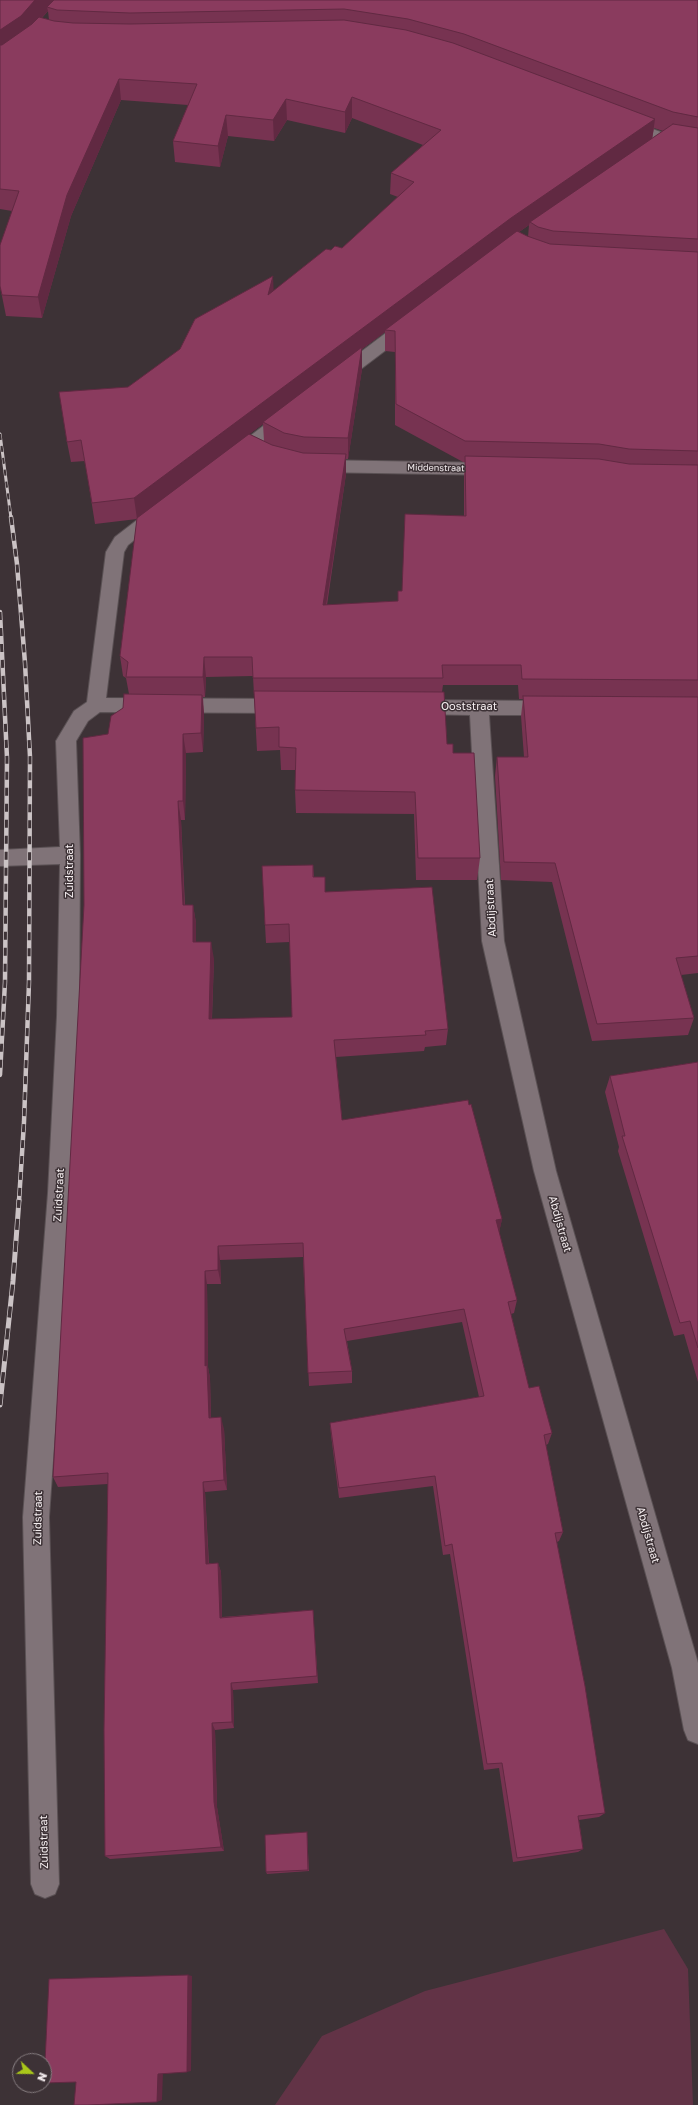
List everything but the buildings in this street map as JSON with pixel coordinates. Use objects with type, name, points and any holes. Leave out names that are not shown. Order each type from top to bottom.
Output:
[{"type":"street","points":[[612,118],[660,143],[698,144]]},
{"type":"street","points":[[325,387],[420,315]]},
{"type":"street","points":[[224,464],[300,407]]},
{"type":"street","points":[[249,445],[267,454]]},
{"type":"street","name":"Middenstraat","points":[[298,465],[510,470]]},
{"type":"street","points":[[174,501],[121,541],[115,552],[96,705],[300,706]]},
{"type":"street","name":"Zuidstraat","points":[[46,1884],[36,1516],[60,1186],[68,1016],[70,855],[66,741],[81,716],[96,705]]},
{"type":"street","name":"Ooststraat","points":[[394,707],[566,708]]},
{"type":"street","name":"Abdijstraat","points":[[479,707],[493,941],[545,1171],[683,1660],[698,1730]]},
{"type":"street","points":[[0,858],[70,855]]},
{"type":"shaded area","points":[[664,1929],[688,1969],[693,2105],[275,2105],[322,2036],[425,1991]]},
{"type":"railway","points":[[0,434],[11,518]]},
{"type":"railway","points":[[11,517],[17,564],[25,663],[30,757],[29,982],[24,1122],[19,1201]]},
{"type":"railway","points":[[0,612],[7,758],[5,982],[0,1075]]},
{"type":"railway","points":[[0,1405],[13,1281],[19,1200]]}]
